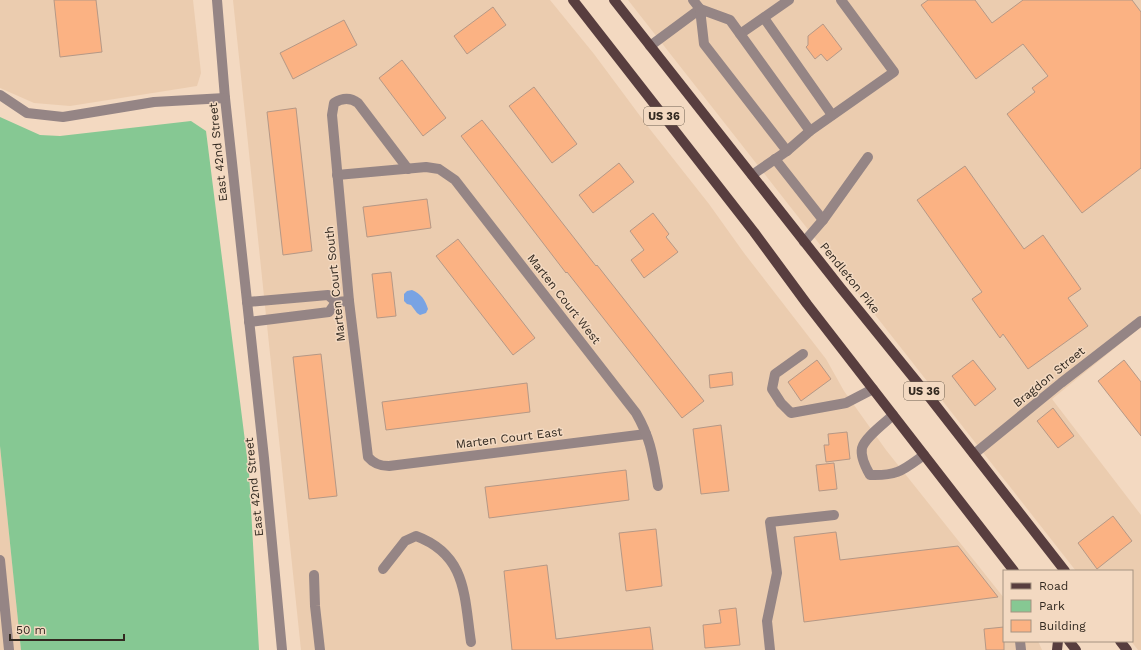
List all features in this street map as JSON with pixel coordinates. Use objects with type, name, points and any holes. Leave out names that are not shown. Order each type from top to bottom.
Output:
[{"type":"main road","name":"US 36","points":[[573,0],[1013,570]]},
{"type":"main road","name":"Pendleton Pike","points":[[614,0],[804,242],[885,341],[1065,570]]},
{"type":"main road","points":[[1070,642],[1076,650]]},
{"type":"main road","points":[[1121,642],[1127,650]]},
{"type":"street","name":"East 42nd Street","points":[[217,0],[225,98],[264,458],[282,650]]},
{"type":"street","points":[[693,0],[700,9],[704,44],[787,151]]},
{"type":"street","points":[[740,34],[789,0]]},
{"type":"street","points":[[752,175],[787,151],[810,131],[832,115],[894,72],[841,0]]},
{"type":"street","points":[[650,46],[700,9]]},
{"type":"street","points":[[700,9],[730,20],[810,131]]},
{"type":"street","points":[[764,18],[832,115]]},
{"type":"street","points":[[0,95],[27,113],[62,117],[154,102],[225,98]]},
{"type":"street","name":"Marten Court South","points":[[376,464],[368,458],[366,452],[337,175],[332,111],[334,103],[338,100],[348,98],[358,102],[408,169]]},
{"type":"street","points":[[804,242],[868,157]]},
{"type":"street","points":[[775,159],[822,220]]},
{"type":"street","name":"Marten Court West","points":[[337,175],[420,167],[443,171],[455,180],[636,413],[653,453],[658,486]]},
{"type":"street","points":[[247,302],[328,295],[336,302],[349,301]]},
{"type":"street","points":[[249,322],[329,312],[336,302]]},
{"type":"street","name":"Bragdon Street","points":[[974,454],[1061,383],[1139,326]]},
{"type":"street","points":[[803,354],[775,374],[772,389],[781,403],[791,413],[846,403],[873,389]]},
{"type":"street","points":[[893,415],[871,435],[862,448],[864,463],[870,476],[884,476],[900,472],[924,454]]},
{"type":"street","name":"Marten Court East","points":[[376,464],[389,466],[646,434]]},
{"type":"street","points":[[770,650],[767,620],[777,573],[770,522],[834,515]]},
{"type":"street","points":[[383,569],[405,541],[416,536],[430,541],[452,561],[460,577],[471,642]]},
{"type":"street","points":[[0,560],[9,650]]},
{"type":"street","points":[[314,575],[315,606],[320,650]]},
{"type":"shaded area","points":[[0,0],[193,0],[201,73],[197,86],[70,106],[34,103],[0,88]]},
{"type":"shaded area","points":[[233,0],[550,0],[594,54],[826,359],[844,391],[886,450],[1003,597],[1003,642],[1038,642],[1042,650],[301,650]]},
{"type":"shaded area","points":[[628,0],[1141,0],[1141,327],[1052,399],[1141,515],[1141,650],[1138,650],[1132,642],[1133,642],[1133,570],[1075,570]]},
{"type":"shaded area","points":[[0,446],[21,650],[0,650]]},
{"type":"green space","points":[[0,117],[40,135],[60,136],[191,121],[206,131],[249,473],[259,650],[21,650],[0,446]]},
{"type":"water","points":[[412,290],[418,293],[426,302],[428,309],[426,313],[420,315],[411,305],[404,301],[404,294],[407,291]]},
{"type":"building","points":[[54,0],[96,0],[102,52],[60,57]]},
{"type":"building","points":[[928,0],[975,0],[992,23],[1023,0],[1132,0],[1141,12],[1141,168],[1082,213],[1007,114],[1035,92],[1032,88],[1048,76],[1023,44],[976,79],[921,5]]},
{"type":"building","points":[[493,7],[506,25],[467,54],[454,36]]},
{"type":"building","points":[[344,20],[357,45],[293,79],[280,53]]},
{"type":"building","points":[[823,24],[842,49],[827,61],[821,54],[815,59],[806,47],[808,45],[808,36]]},
{"type":"building","points":[[402,60],[446,118],[423,136],[379,78]]},
{"type":"building","points":[[534,87],[577,144],[552,163],[509,106]]},
{"type":"building","points":[[296,108],[312,251],[283,255],[267,112]]},
{"type":"building","points":[[482,120],[704,401],[682,418],[567,272],[566,273],[461,136]]},
{"type":"building","points":[[619,163],[634,182],[593,213],[579,195]]},
{"type":"building","points":[[965,166],[1024,249],[1043,235],[1081,289],[1068,298],[1088,326],[1028,369],[1003,334],[1000,338],[972,299],[982,292],[917,200]]},
{"type":"building","points":[[427,199],[431,228],[367,237],[363,207]]},
{"type":"building","points":[[653,213],[669,234],[666,237],[678,252],[644,278],[631,260],[644,250],[630,231]]},
{"type":"building","points":[[458,239],[535,338],[513,355],[436,256]]},
{"type":"building","points":[[391,272],[396,316],[377,318],[372,274]]},
{"type":"building","points":[[321,354],[337,496],[309,499],[293,357]]},
{"type":"building","points":[[817,360],[831,379],[801,401],[788,382]]},
{"type":"building","points":[[973,360],[996,389],[975,406],[952,376]]},
{"type":"building","points":[[1124,360],[1141,382],[1141,436],[1098,381]]},
{"type":"building","points":[[732,372],[733,385],[710,388],[709,375]]},
{"type":"building","points":[[527,383],[530,412],[386,430],[382,402]]},
{"type":"building","points":[[1053,408],[1074,436],[1058,448],[1037,421]]},
{"type":"building","points":[[721,425],[729,491],[701,494],[693,429]]},
{"type":"building","points":[[847,432],[850,459],[826,462],[824,445],[829,445],[828,434]]},
{"type":"building","points":[[834,463],[837,489],[819,491],[816,465]]},
{"type":"building","points":[[626,470],[629,500],[489,518],[485,487]]},
{"type":"building","points":[[1113,516],[1132,541],[1097,569],[1078,543]]},
{"type":"building","points":[[656,529],[662,586],[626,591],[619,533]]},
{"type":"building","points":[[836,532],[840,560],[958,546],[998,597],[804,622],[794,537]]},
{"type":"building","points":[[547,565],[556,639],[650,627],[653,650],[512,650],[504,571]]},
{"type":"building","points":[[736,608],[740,645],[705,648],[703,625],[721,623],[719,610]]},
{"type":"building","points":[[1003,627],[1004,650],[986,650],[984,629]]}]
